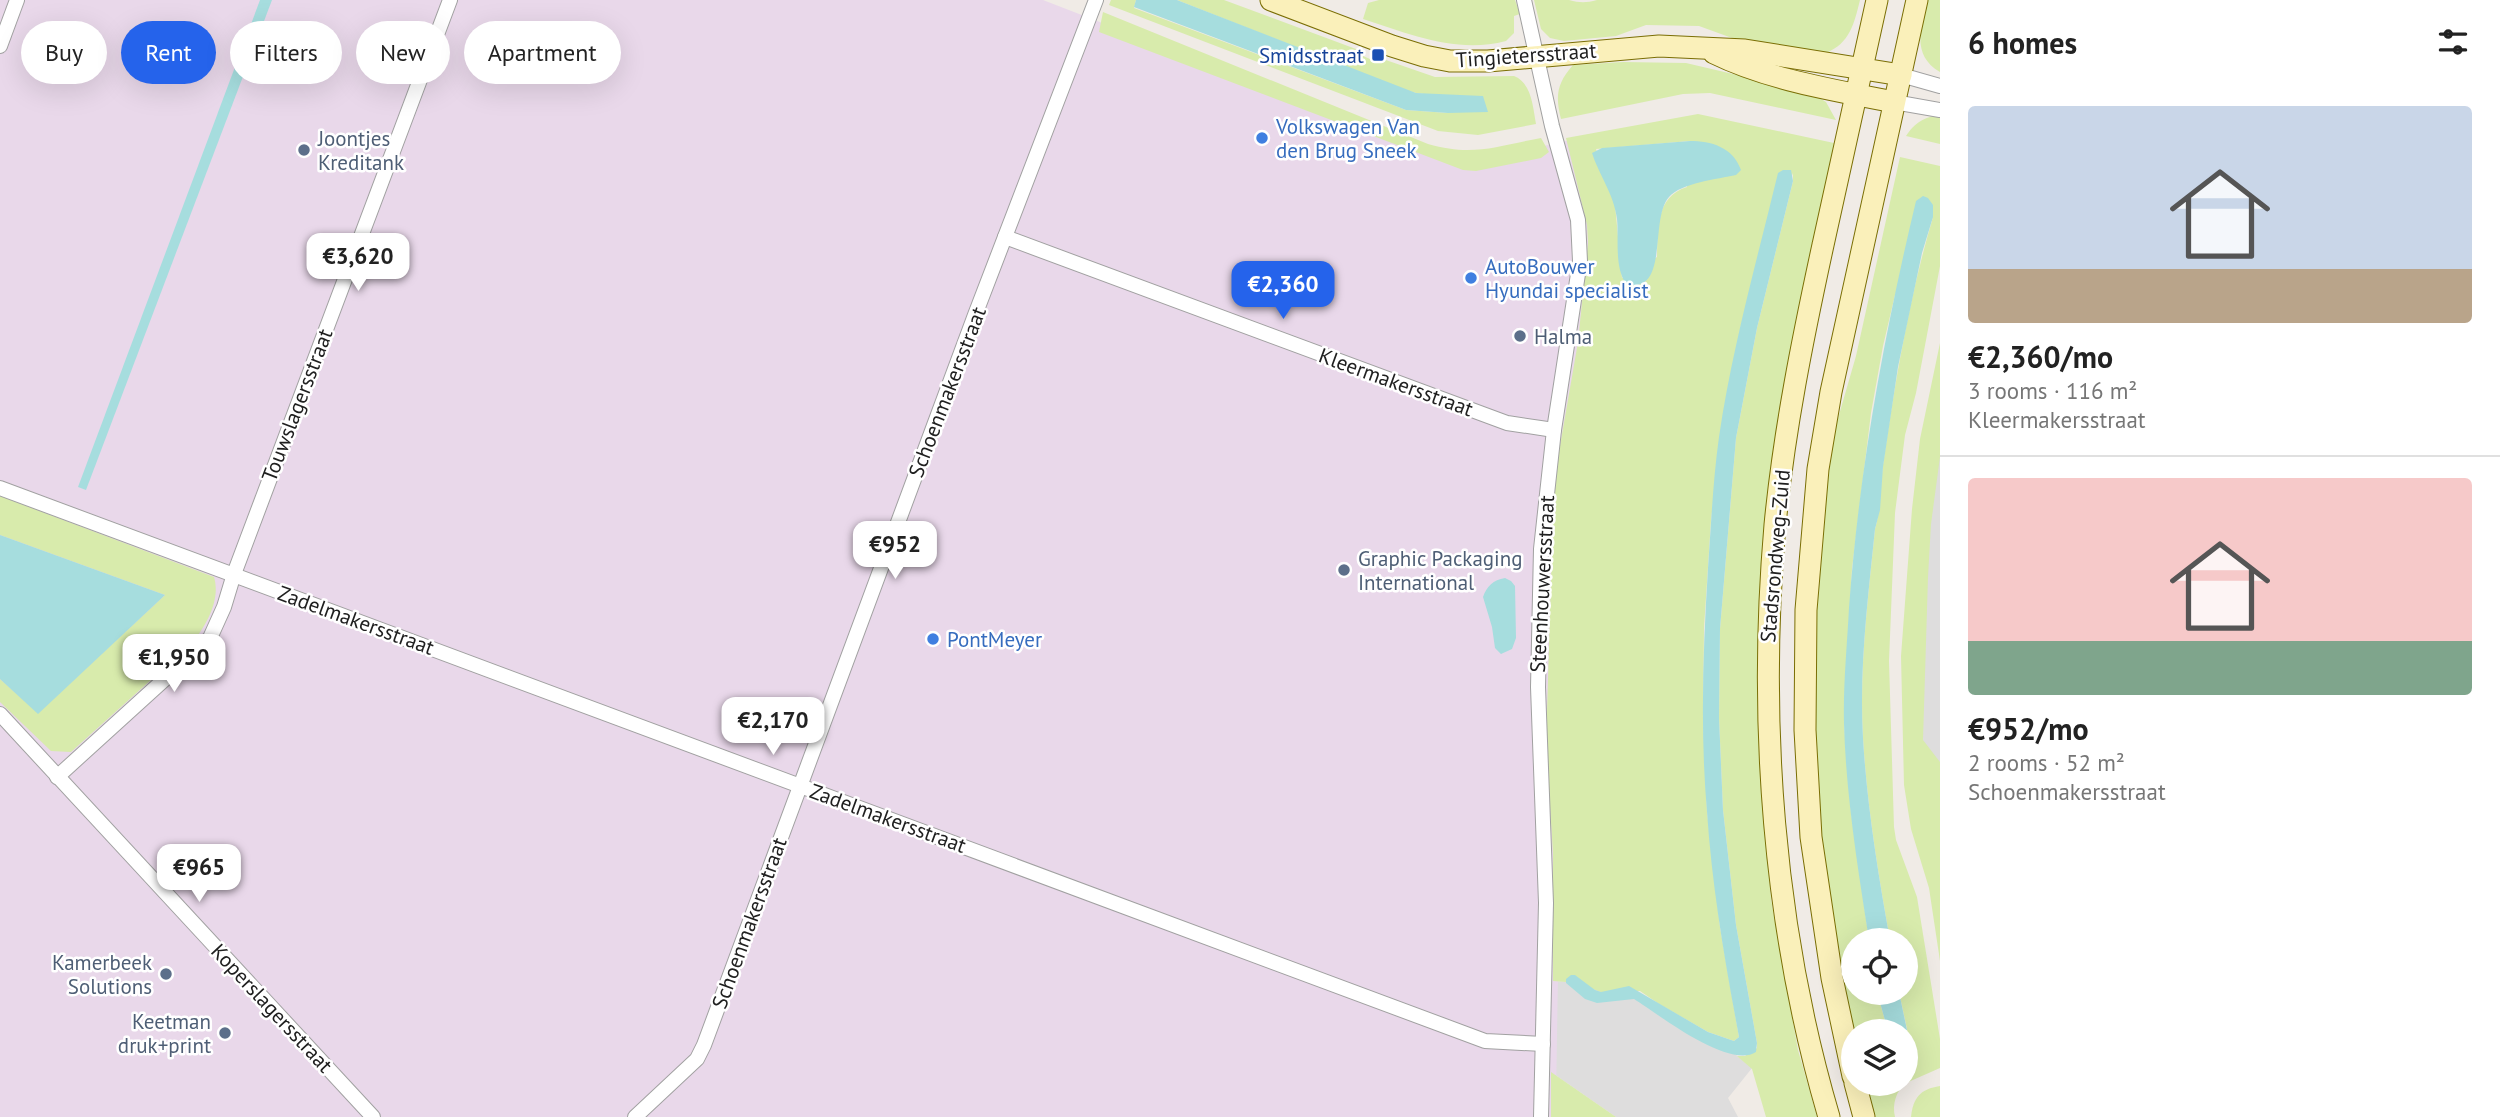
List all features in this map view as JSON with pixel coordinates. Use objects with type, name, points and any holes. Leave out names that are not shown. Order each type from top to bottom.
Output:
[{"type":"main road","name":"Tingietersstraat","points":[[1271,0],[1424,56],[1450,61],[1538,58],[1592,50],[1659,46],[1745,50],[1900,75]]},
{"type":"main road","name":"Stadsrondweg-Zuid","points":[[1829,1117],[1799,994],[1784,901],[1772,767],[1768,646],[1775,524],[1790,413],[1809,309],[1877,0]]},
{"type":"main road","name":"Stadsrondweg-Zuid","points":[[1841,1020],[1811,837],[1805,741],[1806,610],[1816,481],[1824,430],[1917,0]]},
{"type":"main road","name":"Tingietersstraat","points":[[1706,49],[1742,66],[1894,102]]},
{"type":"main road","points":[[1858,1096],[1864,1117]]},
{"type":"street","points":[[0,46],[17,0]]},
{"type":"street","name":"Touwslagersstraat","points":[[234,574],[450,0]]},
{"type":"street","name":"Schoenmakersstraat","points":[[635,1117],[697,1059],[704,1045],[1004,237],[1096,0]]},
{"type":"street","points":[[1524,0],[1538,58]]},
{"type":"street","name":"Steenhouwersstraat","points":[[1538,58],[1552,126],[1578,220],[1580,261],[1543,522],[1538,634],[1546,903],[1541,1117]]},
{"type":"street","points":[[1900,75],[1940,86]]},
{"type":"street","points":[[1894,102],[1940,110]]},
{"type":"street","name":"Kleermakersstraat","points":[[1004,237],[1507,423],[1554,430]]},
{"type":"street","name":"Zadelmakersstraat","points":[[0,488],[1485,1041],[1542,1044]]},
{"type":"street","points":[[57,777],[210,638],[224,607],[234,574]]},
{"type":"street","name":"Koperslagersstraat","points":[[0,715],[373,1117]]},
{"type":"shaded area","points":[[0,0],[1043,0],[1448,157],[1493,157],[1580,138],[1615,287],[1558,977],[1556,1096],[1585,1117],[0,1117]]},
{"type":"shaded area","points":[[1940,383],[1940,772],[1915,745]]},
{"type":"shaded area","points":[[1553,981],[1572,982],[1629,994],[1730,1050],[1752,1068],[1728,1098],[1738,1117],[1616,1117],[1551,1072]]},
{"type":"green space","points":[[1111,0],[1136,0],[1134,8],[1406,110],[1448,113],[1433,95],[1399,88],[1177,0],[1224,0],[1364,52],[1363,56],[1377,62],[1380,58],[1435,77],[1514,76],[1525,84],[1528,90],[1536,124],[1478,135],[1438,131],[1109,5]]},
{"type":"green space","points":[[1379,0],[1515,0],[1520,14],[1514,16],[1514,33],[1506,41],[1451,44],[1363,19],[1368,3]]},
{"type":"green space","points":[[1534,0],[1860,0],[1850,32],[1841,44],[1826,53],[1743,42],[1699,26],[1646,25],[1616,36],[1564,41],[1550,38],[1541,29]]},
{"type":"green space","points":[[1927,0],[1940,0],[1940,72],[1925,57],[1920,40]]},
{"type":"green space","points":[[1103,12],[1428,144],[1472,150],[1541,138],[1549,152],[1541,158],[1476,171],[1463,170],[1099,32]]},
{"type":"green space","points":[[1623,62],[1686,63],[1810,92],[1826,102],[1836,120],[1710,93],[1683,94],[1561,119],[1559,90],[1573,65]]},
{"type":"green space","points":[[1698,114],[1834,143],[1771,465],[1759,634],[1760,757],[1771,899],[1798,1050],[1817,1117],[1766,1117],[1752,1069],[1737,1056],[1745,1056],[1757,1048],[1757,1043],[1736,925],[1723,810],[1719,718],[1720,629],[1736,438],[1757,328],[1793,173],[1741,325],[1720,436],[1704,628],[1703,719],[1707,812],[1720,927],[1739,1037],[1734,1041],[1708,1032],[1640,991],[1601,992],[1566,979],[1566,982],[1553,981],[1553,853],[1546,745],[1553,511],[1557,463],[1578,342],[1588,243],[1587,225],[1566,138]],"holes":[[[1690,141],[1687,187],[1669,198],[1664,206],[1658,226],[1657,257],[1622,278],[1615,205],[1596,149]]]},
{"type":"green space","points":[[1940,114],[1940,144],[1906,136],[1920,121]]},
{"type":"green space","points":[[1900,157],[1940,166],[1940,266],[1916,393],[1905,435],[1895,513],[1889,661],[1894,827],[1896,840],[1917,897],[1940,1039],[1940,1068],[1918,1078],[1918,1019],[1905,1019],[1902,1005],[1918,1005],[1918,928],[1888,928],[1867,789],[1862,686],[1882,473],[1910,309],[1933,217],[1895,295],[1883,346],[1871,413],[1852,569],[1844,724],[1851,812],[1867,928],[1841,928],[1841,984],[1836,964],[1816,797],[1815,590],[1830,446],[1856,356]]},
{"type":"green space","points":[[1940,343],[1940,457],[1931,524],[1923,740],[1940,762],[1940,961],[1929,888],[1911,829],[1904,785],[1901,656],[1920,439]]},
{"type":"green space","points":[[0,496],[214,577],[214,604],[207,621],[192,643],[71,752],[51,751],[0,702],[0,679],[38,713],[165,595],[0,535]]},
{"type":"green space","points":[[1846,1005],[1881,1005],[1885,1019],[1850,1019]]},
{"type":"green space","points":[[1551,1072],[1616,1117],[1551,1117]]},
{"type":"green space","points":[[1940,1086],[1940,1117],[1911,1117],[1919,1096],[1927,1089]]},
{"type":"green space","points":[[1869,1096],[1897,1096],[1895,1117],[1874,1117]]},
{"type":"water","points":[[260,0],[272,0],[264,21],[252,21]]},
{"type":"water","points":[[1136,0],[1177,0],[1416,93],[1483,96],[1488,112],[1406,110],[1134,7]]},
{"type":"water","points":[[230,80],[230,84],[240,84],[86,490],[78,487]]},
{"type":"water","points":[[1706,142],[1720,147],[1733,156],[1741,170],[1736,175],[1682,188],[1669,197],[1660,221],[1654,267],[1648,278],[1640,284],[1626,284],[1618,261],[1615,210],[1592,153],[1602,148]]},
{"type":"water","points":[[1791,170],[1793,181],[1757,328],[1736,438],[1720,629],[1719,718],[1723,810],[1736,925],[1757,1043],[1756,1052],[1744,1056],[1712,1047],[1694,1038],[1634,999],[1597,1003],[1585,999],[1566,983],[1566,979],[1575,975],[1601,992],[1629,986],[1708,1032],[1734,1041],[1739,1037],[1712,868],[1707,812],[1703,721],[1706,598],[1715,470],[1724,404],[1745,304],[1778,173]]},
{"type":"water","points":[[1923,196],[1928,198],[1933,205],[1933,217],[1922,253],[1898,367],[1883,467],[1880,510],[1875,529],[1865,633],[1862,712],[1865,763],[1873,839],[1888,928],[1867,928],[1853,832],[1845,751],[1844,695],[1849,608],[1859,505],[1874,403],[1916,201]]},
{"type":"water","points":[[0,535],[165,595],[38,714],[0,679]]},
{"type":"water","points":[[1505,578],[1515,586],[1516,638],[1512,649],[1501,654],[1495,648],[1483,597],[1491,584]]},
{"type":"water","points":[[1881,1005],[1902,1005],[1905,1019],[1885,1019]]},
{"type":"place","name":"Smidsstraat","points":[[1378,55]]},
{"type":"place","name":"Volkswagen Van den Brug Sneek","points":[[1262,138]]},
{"type":"place","name":"Joontjes Kreditank","points":[[304,150]]},
{"type":"place","name":"AutoBouwer Hyundai specialist","points":[[1471,278]]},
{"type":"place","name":"Halma","points":[[1520,336]]},
{"type":"place","name":"Graphic Packaging International","points":[[1344,570]]},
{"type":"place","name":"PontMeyer","points":[[933,639]]},
{"type":"place","name":"Kamerbeek Solutions","points":[[166,974]]},
{"type":"place","name":"Keetman druk+print","points":[[225,1033]]}]
